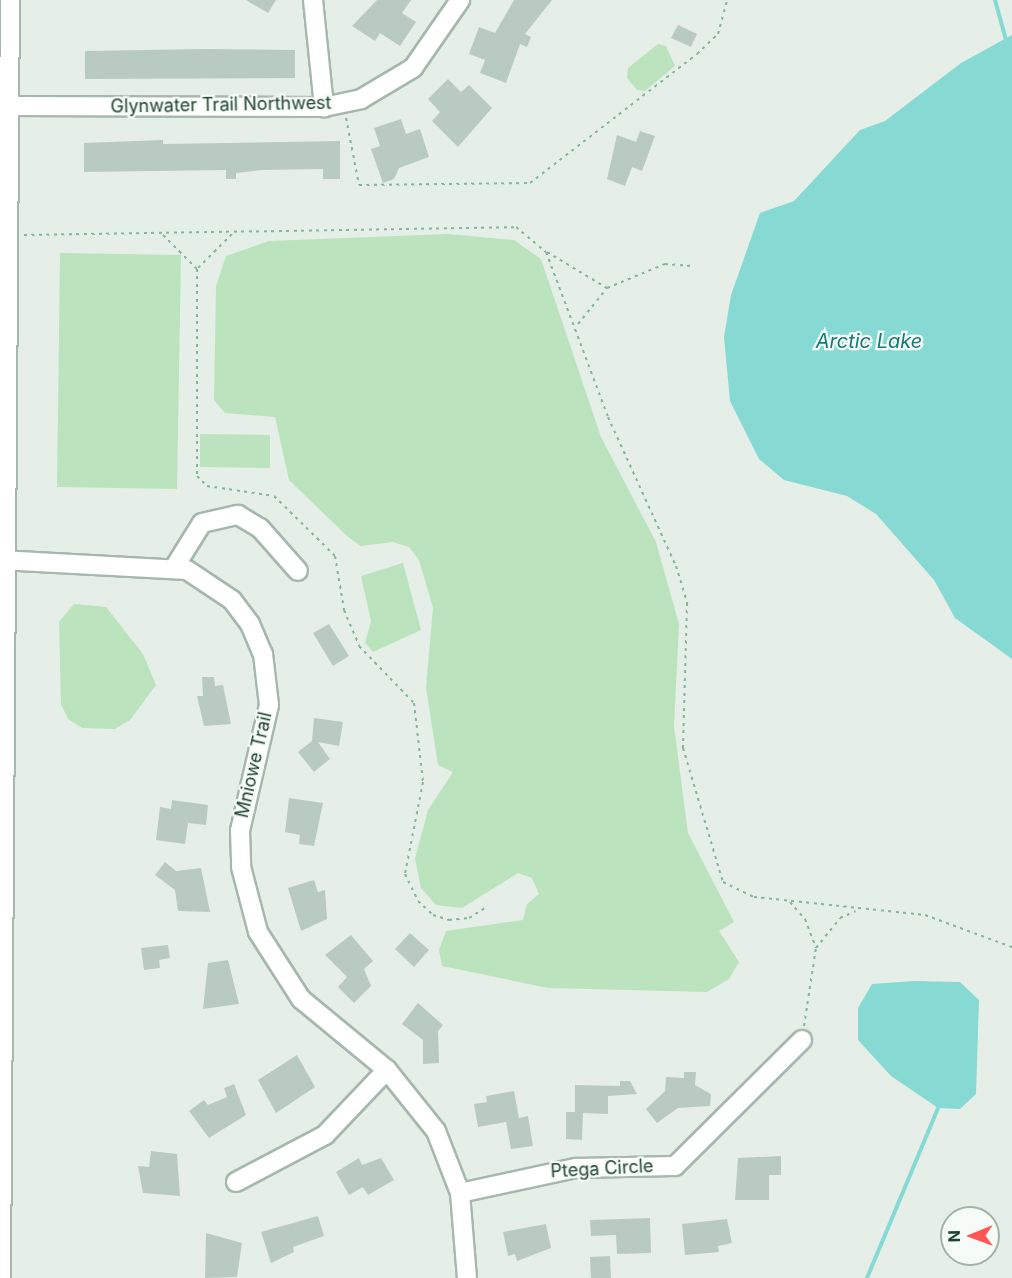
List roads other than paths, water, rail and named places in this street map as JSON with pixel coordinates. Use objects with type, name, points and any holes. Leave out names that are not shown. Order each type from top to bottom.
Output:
[{"type":"street","points":[[1,1278],[2,560],[10,0]]},
{"type":"street","points":[[312,0],[324,107]]},
{"type":"street","name":"Glynwater Trail Northwest","points":[[9,106],[324,107],[344,103],[377,93],[413,68],[460,0]]},
{"type":"street","points":[[174,568],[202,523],[238,515],[260,528],[298,571]]},
{"type":"street","name":"Mniowe Trail","points":[[2,560],[187,570],[232,600],[263,654],[269,705],[240,831],[241,867],[258,932],[301,999],[387,1070],[436,1131],[460,1194],[467,1278]]},
{"type":"street","name":"Ptega Circle","points":[[460,1194],[576,1168],[675,1166],[801,1040]]},
{"type":"street","points":[[236,1182],[291,1157],[325,1134],[387,1070]]},
{"type":"water","name":"Arctic Lake","points":[[1012,35],[1012,659],[955,618],[934,580],[876,514],[847,496],[784,480],[759,459],[730,401],[724,337],[731,295],[760,213],[794,201],[860,130],[885,121],[961,63]]},
{"type":"water","points":[[913,981],[960,982],[979,1000],[976,1094],[960,1109],[938,1108],[891,1076],[858,1040],[858,1008],[872,984]]},
{"type":"waterway","points":[[995,0],[1006,40]]},
{"type":"waterway","points":[[867,1278],[938,1108]]}]
